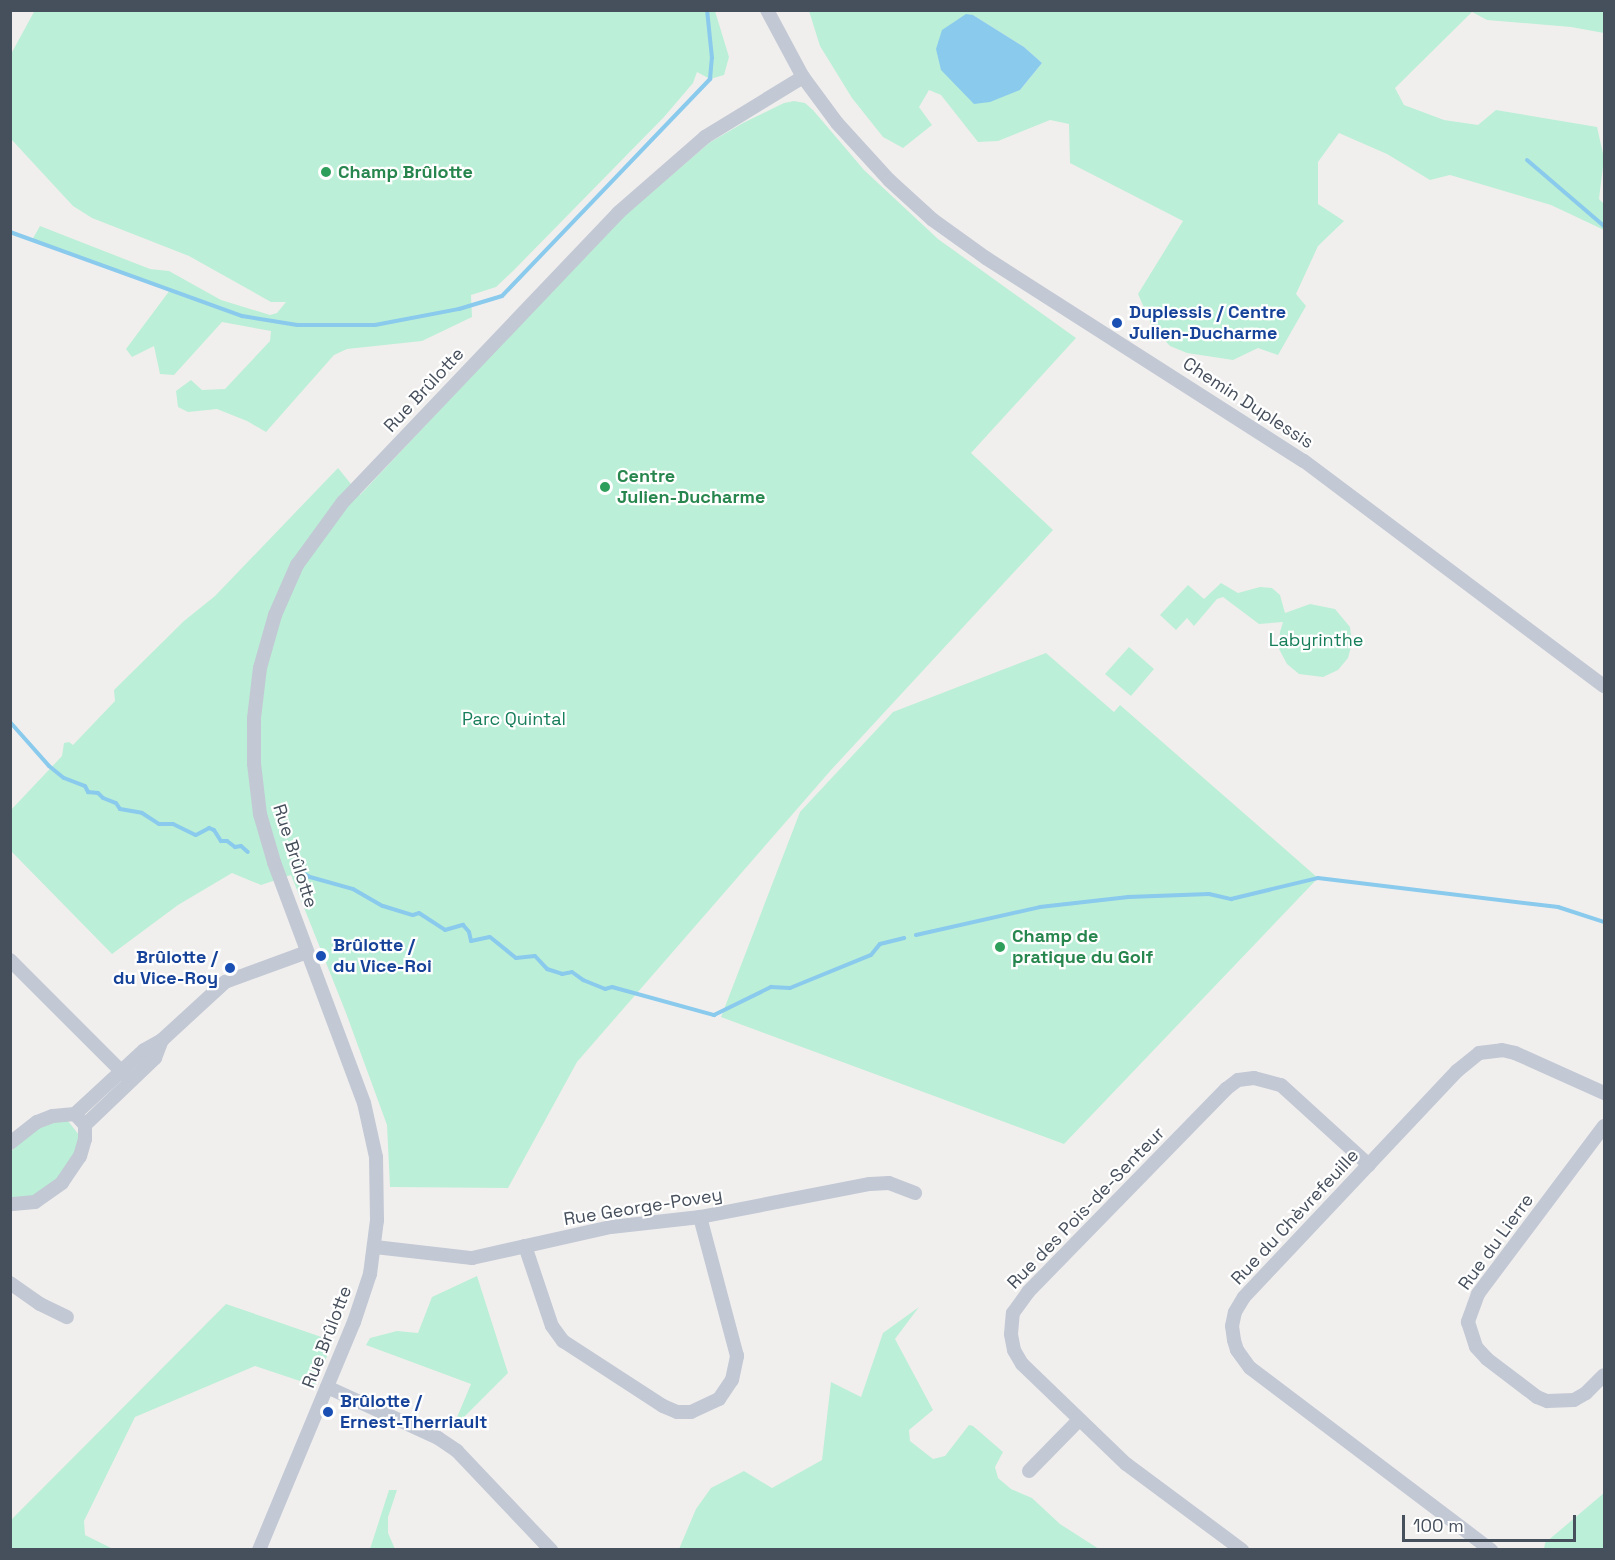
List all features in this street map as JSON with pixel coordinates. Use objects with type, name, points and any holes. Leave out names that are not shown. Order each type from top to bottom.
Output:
[{"type":"street","name":"Chemin Duplessis","points":[[767,10],[803,77],[837,123],[864,153],[933,220],[986,258],[1304,461],[1605,686]]},
{"type":"street","name":"Rue Brûlotte","points":[[259,1550],[363,1299],[375,1246],[377,1189],[372,1132],[364,1104],[264,831],[254,764],[254,718],[260,668],[275,615],[297,565],[344,502],[632,198],[705,137],[803,77]]},
{"type":"street","points":[[10,1143],[37,1122],[52,1116],[75,1114],[126,1076],[156,1058],[162,1040],[225,982],[307,952]]},
{"type":"street","points":[[10,960],[126,1076]]},
{"type":"street","name":"Rue du Chèvrefeuille","points":[[1491,1550],[1250,1368],[1238,1350],[1232,1326],[1239,1304],[1466,1062],[1490,1051],[1515,1053],[1605,1093]]},
{"type":"street","points":[[10,1204],[35,1202],[62,1183],[80,1156],[85,1139],[85,1125],[126,1076]]},
{"type":"street","name":"Rue des Pois-de-Senteur","points":[[1242,1550],[1126,1464],[1022,1364],[1014,1350],[1011,1334],[1013,1313],[1028,1292],[1226,1089],[1238,1080],[1254,1078],[1281,1085],[1369,1165]]},
{"type":"street","points":[[75,1114],[85,1125]]},
{"type":"street","name":"Rue du Lierre","points":[[1605,1126],[1478,1294],[1468,1322],[1476,1347],[1487,1359],[1537,1397],[1547,1401],[1574,1400],[1586,1393],[1605,1375]]},
{"type":"street","name":"Rue George-Povey","points":[[375,1246],[463,1258],[640,1222],[700,1216],[870,1184],[889,1183],[915,1193]]},
{"type":"street","points":[[525,1246],[552,1326],[563,1341],[663,1406],[677,1412],[691,1412],[719,1399],[732,1380],[737,1356],[700,1216]]},
{"type":"street","points":[[10,1283],[40,1304],[68,1317]]},
{"type":"street","points":[[327,1387],[438,1438],[457,1451],[551,1550]]},
{"type":"street","points":[[1029,1472],[1079,1420]]},
{"type":"green space","name":"Champ Brûlotte","points":[[35,10],[715,11],[729,57],[724,75],[710,79],[697,72],[693,83],[664,117],[496,287],[471,295],[472,317],[422,341],[347,349],[334,355],[266,432],[247,421],[217,409],[188,412],[178,407],[176,391],[191,380],[202,390],[225,389],[270,341],[271,331],[222,322],[174,375],[160,374],[154,346],[132,357],[126,349],[170,290],[32,240],[40,226],[150,269],[169,271],[221,300],[270,315],[277,313],[286,302],[271,302],[189,256],[92,218],[73,206],[11,139],[11,54]]},
{"type":"green space","points":[[809,11],[1604,11],[1604,33],[1571,27],[1487,20],[1472,12],[1395,88],[1404,105],[1444,120],[1478,125],[1496,110],[1597,127],[1604,158],[1599,199],[1604,204],[1604,230],[1551,205],[1450,175],[1430,180],[1387,154],[1339,133],[1318,162],[1318,204],[1344,221],[1318,246],[1296,294],[1306,306],[1278,355],[1258,348],[1233,360],[1187,353],[1170,346],[1153,328],[1138,294],[1183,221],[1070,163],[1069,124],[1050,120],[998,141],[978,142],[941,95],[929,90],[919,107],[932,125],[903,148],[883,137],[852,98],[820,46]],"holes":[[[973,15],[1024,47],[1042,63],[1020,90]]]},
{"type":"green space","name":"Parc Quintal","points":[[794,101],[805,103],[813,110],[864,170],[938,239],[1076,338],[971,453],[1053,530],[831,770],[577,1062],[508,1188],[390,1187],[387,1125],[346,1013],[291,875],[261,885],[232,873],[178,905],[112,954],[11,851],[10,811],[62,756],[64,743],[69,742],[73,745],[115,701],[114,690],[184,621],[215,596],[338,468],[360,495],[609,229],[709,143],[743,123],[784,103]]},
{"type":"green space","name":"Labyrinthe","points":[[1221,583],[1238,593],[1260,587],[1272,588],[1280,595],[1285,613],[1310,604],[1335,609],[1350,627],[1352,643],[1348,658],[1338,670],[1323,677],[1299,674],[1287,664],[1279,649],[1283,622],[1259,624],[1223,597],[1217,599],[1194,626],[1187,618],[1176,630],[1160,615],[1188,585],[1204,599]]},
{"type":"green space","points":[[1129,647],[1154,669],[1131,696],[1105,674]]},
{"type":"green space","name":"Champ de pratique du Golf","points":[[1046,653],[1114,712],[1120,705],[1318,878],[1064,1144],[721,1017],[800,812],[893,712]]},
{"type":"green space","points":[[60,1120],[68,1121],[79,1135],[79,1146],[64,1172],[39,1194],[23,1199],[11,1198],[11,1151],[36,1129]]},
{"type":"green space","points":[[477,1276],[508,1373],[452,1429],[471,1384],[366,1345],[370,1338],[397,1331],[418,1333],[432,1297]]},
{"type":"green space","points":[[226,1304],[333,1341],[315,1386],[255,1366],[135,1417],[84,1521],[85,1535],[113,1549],[11,1549],[11,1520]]},
{"type":"green space","points":[[919,1307],[895,1339],[933,1410],[909,1430],[910,1441],[933,1459],[945,1456],[969,1425],[973,1426],[1003,1452],[995,1467],[998,1478],[1011,1489],[1032,1498],[1060,1524],[1099,1549],[679,1549],[696,1509],[711,1488],[744,1471],[772,1488],[822,1460],[831,1382],[861,1397],[883,1333]]},
{"type":"green space","points":[[389,1490],[397,1490],[388,1517],[388,1533],[395,1549],[370,1549]]},
{"type":"green space","points":[[1604,1493],[1604,1549],[1544,1549],[1545,1543]]},
{"type":"water","points":[[966,14],[973,15],[1024,47],[1042,63],[1020,90],[990,102],[974,104],[941,70],[936,49],[942,30]]},
{"type":"waterway","points":[[10,232],[242,316],[297,325],[375,325],[459,309],[502,296],[710,79],[712,58],[707,10]]},
{"type":"waterway","points":[[1527,160],[1604,226]]},
{"type":"waterway","points":[[10,722],[49,766],[64,778],[85,786],[88,792],[98,793],[103,798],[116,803],[120,809],[142,813],[159,824],[173,824],[196,835],[209,828],[214,830],[221,841],[227,841],[235,847],[241,846],[248,852]]},
{"type":"waterway","points":[[297,869],[310,877],[353,889],[383,906],[413,915],[419,913],[445,930],[463,925],[469,932],[471,941],[490,937],[516,958],[535,956],[547,969],[562,974],[572,972],[583,980],[605,989],[612,987],[714,1015],[771,987],[790,988],[871,955],[880,944],[904,938]]},
{"type":"waterway","points":[[916,935],[1040,907],[1128,897],[1209,894],[1231,899],[1318,878],[1558,907],[1604,922]]},
{"type":"place","name":"Champ Brûlotte","points":[[326,172]]},
{"type":"place","name":"Duplessis / Centre Julien-Ducharme","points":[[1117,323]]},
{"type":"place","name":"Centre Julien-Ducharme","points":[[605,487]]},
{"type":"place","name":"Champ de pratique du Golf","points":[[1000,947]]},
{"type":"place","name":"Brûlotte / du Vice-Roi","points":[[321,956]]},
{"type":"place","name":"Brûlotte / du Vice-Roy","points":[[230,968]]},
{"type":"place","name":"Brûlotte / Ernest-Therriault","points":[[328,1412]]}]
